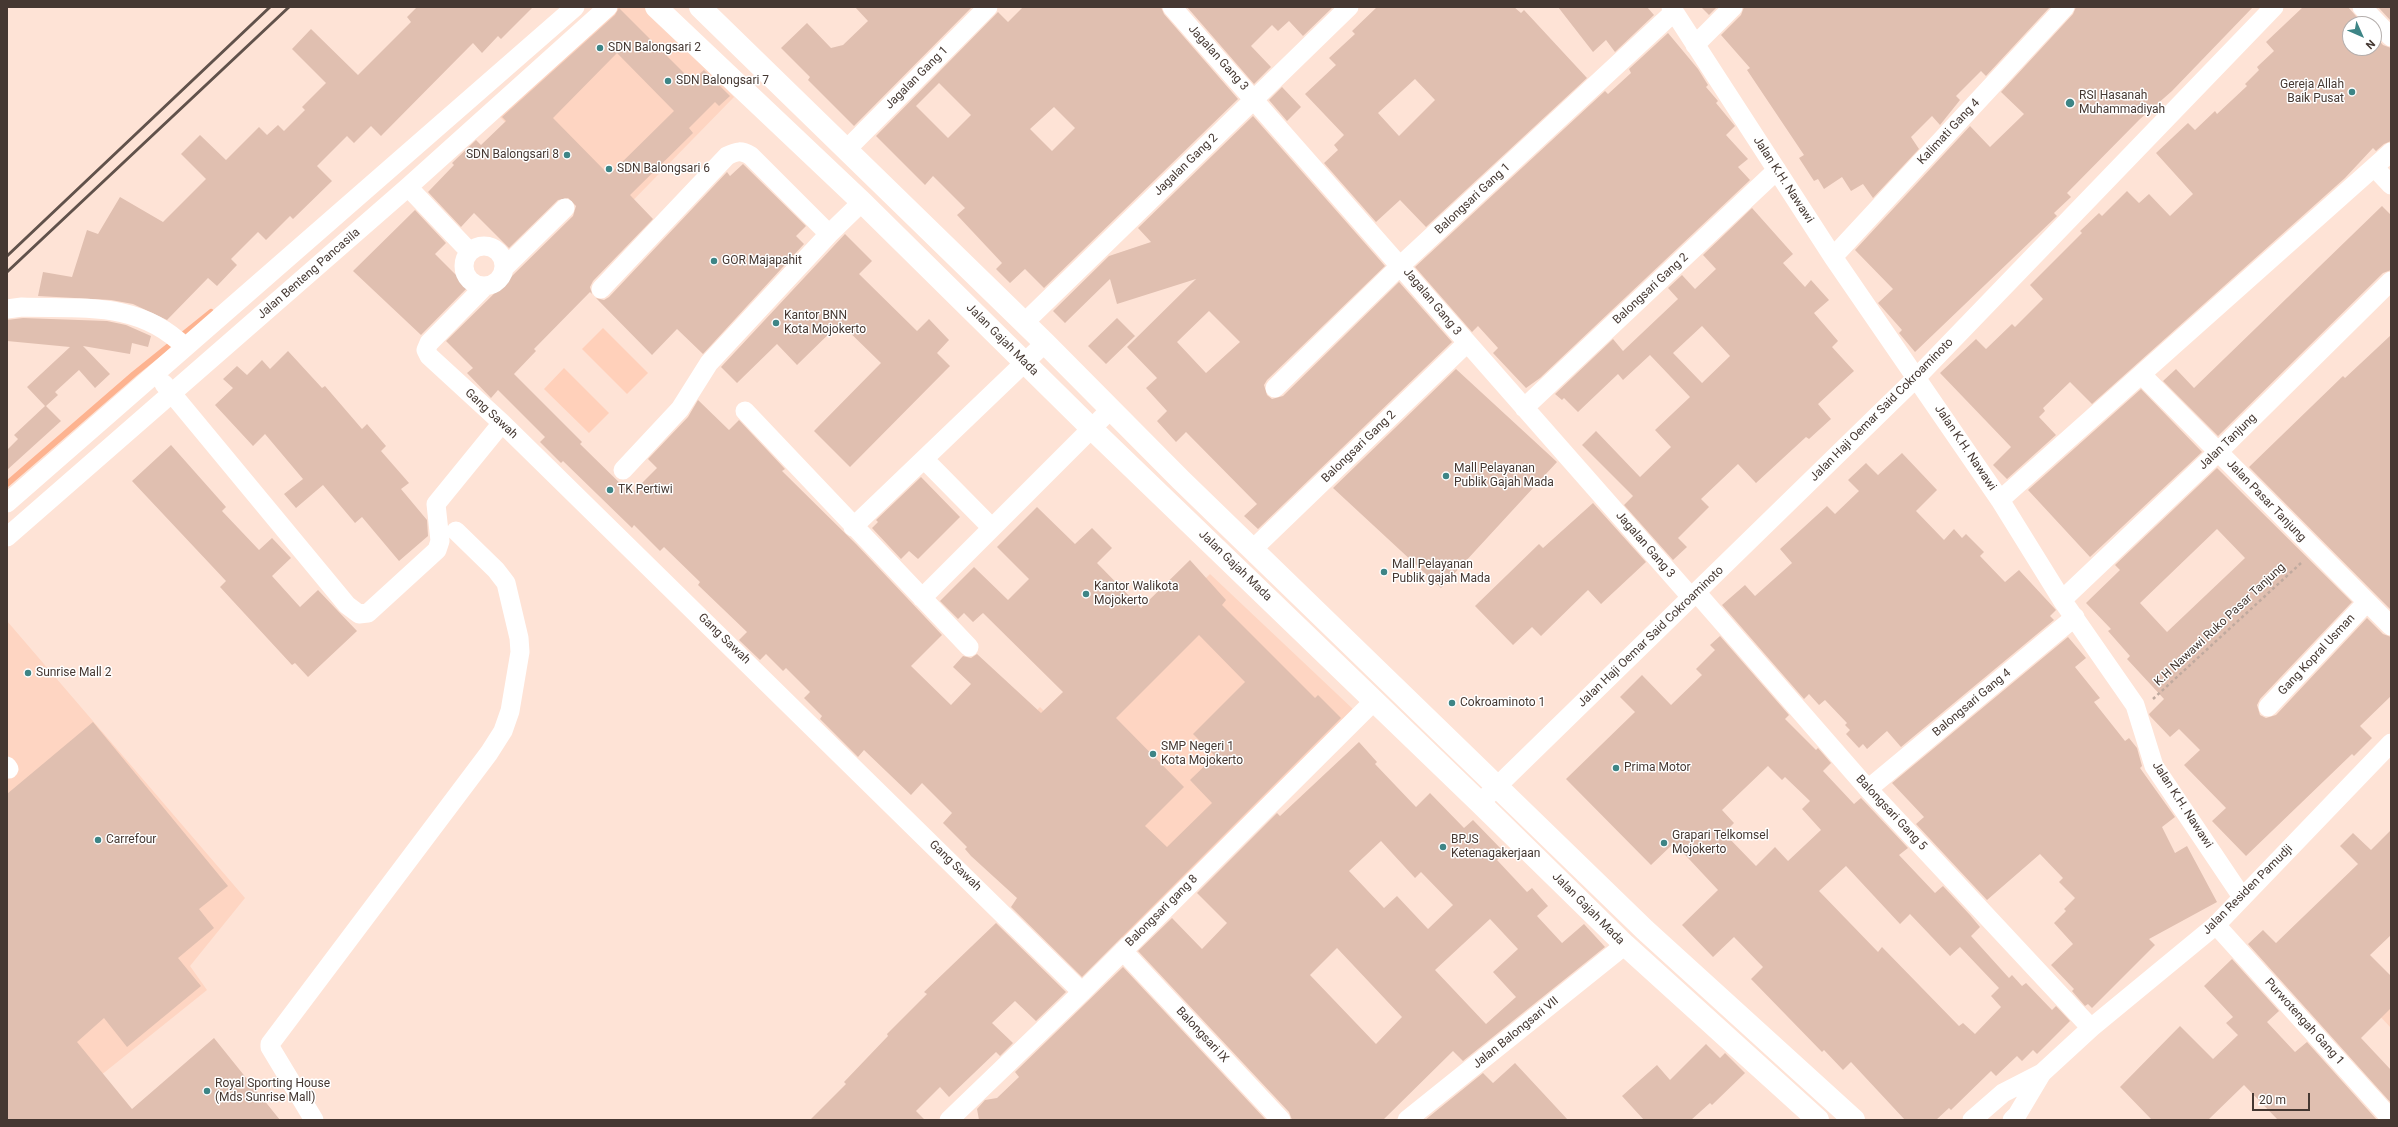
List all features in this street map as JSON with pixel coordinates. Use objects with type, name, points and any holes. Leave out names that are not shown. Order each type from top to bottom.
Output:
[{"type":"main road","name":"Jalan Gajah Mada","points":[[656,7],[862,202],[1091,428],[1374,700],[1624,945],[1818,1120]]},
{"type":"main road","name":"Jalan Gajah Mada","points":[[700,7],[1045,343],[1252,550],[1498,786],[1645,930],[1854,1120]]},
{"type":"main road","points":[[1352,680],[1369,663]]},
{"type":"street","points":[[7,503],[156,373],[181,342],[324,226],[575,7]]},
{"type":"street","name":"Jalan Benteng Pancasila","points":[[7,537],[408,187],[608,7]]},
{"type":"street","name":"Jagalan Gang 1","points":[[846,150],[988,7]]},
{"type":"street","name":"Jagalan Gang 3","points":[[1172,7],[1401,265],[1467,344],[1694,594]]},
{"type":"street","name":"Jagalan Gang 2","points":[[1024,323],[1349,7]]},
{"type":"street","points":[[1695,45],[1733,7]]},
{"type":"street","name":"Kalimati Gang 4","points":[[1833,257],[2065,7]]},
{"type":"street","points":[[2362,7],[2391,37]]},
{"type":"street","name":"Jalan Haji Oemar Said Cokroaminoto","points":[[1480,803],[1917,377],[2271,8]]},
{"type":"street","name":"Jalan K.H. Nawawi","points":[[1673,10],[1833,257],[1917,377],[2000,500],[2062,600],[2075,616],[2139,713],[2154,766],[2242,897]]},
{"type":"street","name":"Balongsari Gang 1","points":[[1275,388],[1401,265],[1673,10]]},
{"type":"street","points":[[601,289],[727,156],[736,151],[744,152],[751,156],[829,234]]},
{"type":"street","points":[[2000,500],[2375,168],[2391,152]]},
{"type":"street","points":[[2375,168],[2391,185]]},
{"type":"street","name":"Balongsari Gang 2","points":[[1524,408],[1777,170]]},
{"type":"street","points":[[408,187],[469,251]]},
{"type":"street","points":[[623,470],[680,409],[709,363],[829,234],[862,202]]},
{"type":"street","points":[[504,268],[501,254],[490,246],[483,245],[469,251],[463,264],[466,277],[471,282],[485,286],[498,281],[504,268],[565,208]]},
{"type":"street","points":[[324,226],[343,244]]},
{"type":"street","name":"Jalan Tanjung","points":[[2062,600],[2219,451],[2391,281]]},
{"type":"street","name":"Gang Sawah","points":[[485,286],[429,343],[427,353],[502,423],[1082,992]]},
{"type":"street","points":[[7,309],[22,307],[115,310],[144,318],[181,342]]},
{"type":"street","points":[[853,527],[1045,343]]},
{"type":"street","name":"Balongsari Gang 2","points":[[1252,550],[1467,344]]},
{"type":"street","points":[[156,373],[347,605],[359,614],[368,613],[437,550],[440,541],[436,504],[502,423]]},
{"type":"street","name":"Jalan Pasar Tanjung","points":[[2142,375],[2391,626]]},
{"type":"street","points":[[922,598],[1111,409]]},
{"type":"street","points":[[745,411],[853,527],[969,647]]},
{"type":"street","points":[[924,459],[992,528]]},
{"type":"street","points":[[314,1120],[270,1048],[270,1044],[488,754],[503,731],[510,711],[520,652],[519,638],[509,592],[506,583],[496,570],[456,531]]},
{"type":"street","name":"Balongsari Gang 5","points":[[1694,594],[1868,789],[2091,1028]]},
{"type":"street","name":"Gang Kopral Usman","points":[[2268,707],[2367,602]]},
{"type":"street","name":"Balongsari Gang 4","points":[[1868,789],[2075,616]]},
{"type":"street","name":"Balongsari gang 8","points":[[949,1120],[1082,992],[1374,700]]},
{"type":"street","name":"Jalan Residen Pamudji","points":[[1972,1120],[2003,1093],[2042,1073],[2091,1028],[2216,925],[2391,743]]},
{"type":"street","name":"Purwotengah Gang 1","points":[[2216,925],[2391,1119]]},
{"type":"street","name":"Jalan Balongsari VII","points":[[1407,1120],[1624,945]]},
{"type":"street","name":"Balongsari IX","points":[[1123,951],[1281,1120]]},
{"type":"street","name":"Jalan Residen Pamudji","points":[[2012,1120],[2017,1115],[2042,1073]]},
{"type":"path","name":"K.H Nawawi Ruko Pasar Tanjung","points":[[2139,713],[2314,550]]},
{"type":"shaded area","name":"SDN Balongsari 6","points":[[618,7],[645,7],[734,97],[609,225],[496,113]]},
{"type":"shaded area","points":[[603,328],[648,373],[627,394],[582,349]]},
{"type":"shaded area","points":[[564,368],[609,413],[589,433],[544,389]]},
{"type":"shaded area","name":"SMP Negeri 1 Kota Mojokerto","points":[[1210,574],[1355,711],[1126,941],[967,783],[1040,707],[1059,726]]},
{"type":"shaded area","name":"Carrefour","points":[[7,621],[245,898],[190,966],[207,990],[95,1080],[7,974]]},
{"type":"shaded area","points":[[2391,997],[2391,1028],[2376,1012]]},
{"type":"building","points":[[417,7],[533,7],[501,39],[498,36],[482,53],[473,43],[381,136],[371,126],[354,143],[347,136],[317,166],[332,181],[293,219],[290,216],[266,240],[258,232],[231,259],[237,265],[217,286],[208,278],[167,320],[133,304],[111,300],[38,296],[43,272],[72,277],[87,230],[98,234],[120,197],[163,222],[206,179],[181,154],[200,135],[226,160],[259,127],[267,135],[278,125],[284,131],[305,110],[302,107],[326,83],[292,49],[311,29],[358,75],[411,22],[407,17]]},
{"type":"building","points":[[855,7],[972,7],[854,126],[808,80],[810,77],[781,48],[807,23],[831,48],[843,45],[868,21]]},
{"type":"building","points":[[1023,7],[1161,7],[1164,14],[1238,99],[1044,288],[1025,269],[1010,283],[996,269],[1002,263],[957,215],[965,208],[933,176],[925,185],[876,136],[998,12],[1008,22]],"holes":[[[939,83],[971,115],[948,138],[916,106]],[[1054,107],[1075,128],[1052,151],[1030,129]]]},
{"type":"building","points":[[1187,7],[1333,7],[1303,36],[1289,21],[1278,31],[1272,25],[1251,46],[1271,67],[1254,84]]},
{"type":"building","points":[[1377,7],[1514,7],[1521,13],[1524,10],[1587,78],[1426,227],[1400,200],[1376,222],[1324,163],[1338,150],[1334,145],[1344,135],[1305,94],[1336,65],[1329,58],[1355,34],[1352,31]],"holes":[[[1415,79],[1435,100],[1399,136],[1378,113]]]},
{"type":"building","points":[[1558,7],[1647,7],[1654,15],[1615,52],[1606,40],[1593,52]]},
{"type":"building","points":[[1701,7],[1717,7],[1709,15]]},
{"type":"building","points":[[1744,7],[2050,7],[1986,76],[1981,71],[1956,96],[1960,100],[1940,125],[1932,116],[1911,137],[1919,149],[1873,198],[1863,184],[1851,191],[1842,177],[1824,189],[1818,179],[1814,181],[1799,158],[1804,155],[1747,70],[1750,68],[1721,35],[1741,15]]},
{"type":"building","points":[[2076,7],[2253,7],[2172,91],[2140,119],[2067,193],[2071,197],[2054,213],[2057,216],[1915,352],[1899,333],[1902,330],[1878,303],[1893,289],[1855,250],[1970,126],[1990,147],[2024,114],[2001,92],[2073,14]]},
{"type":"building","points":[[2303,7],[2348,7],[2356,16],[2342,16],[2342,56],[2382,56],[2382,44],[2391,48],[2391,141],[2384,144],[2376,151],[2373,148],[2345,178],[2092,404],[2070,382],[2043,408],[2045,411],[2039,417],[2056,435],[2007,479],[1993,465],[2011,447],[1940,373],[1976,339],[1986,349],[2012,324],[2015,327],[2043,299],[2030,285],[2082,233],[2080,231],[2099,213],[2102,216],[2127,191],[2139,203],[2149,194],[2170,216],[2193,194],[2156,153],[2188,123],[2195,130],[2215,111],[2217,114],[2247,86],[2245,84],[2259,70],[2257,67],[2274,51],[2266,42]]},
{"type":"building","points":[[2391,7],[2391,21],[2379,8]]},
{"type":"building","points":[[619,8],[692,81],[704,70],[730,96],[719,106],[715,102],[689,128],[693,133],[630,195],[653,219],[593,281],[590,287],[592,294],[590,292],[534,349],[536,351],[514,374],[582,442],[580,444],[631,494],[657,468],[648,459],[688,417],[698,400],[729,430],[739,420],[785,469],[782,471],[856,544],[942,635],[911,666],[951,705],[971,684],[953,667],[963,656],[971,658],[977,654],[1041,713],[1063,692],[983,613],[973,622],[964,613],[958,619],[940,601],[974,567],[1008,600],[1029,579],[997,547],[1037,507],[1075,544],[1092,528],[1112,548],[1097,563],[1141,608],[1190,560],[1226,600],[1222,605],[1315,698],[1318,695],[1341,718],[1082,977],[1011,907],[1017,898],[971,856],[965,849],[967,847],[943,823],[952,813],[922,783],[911,795],[864,750],[858,757],[820,719],[822,716],[804,698],[810,692],[786,668],[783,671],[766,654],[760,660],[739,640],[747,632],[698,585],[700,582],[664,547],[660,551],[634,525],[632,528],[563,461],[561,463],[540,442],[545,437],[498,390],[491,398],[467,373],[473,368],[446,341],[573,216],[576,206],[568,198],[558,200],[509,248],[474,213],[461,227],[428,192],[454,165],[452,163],[476,140],[481,145],[506,121],[502,117],[615,15]],"holes":[[[617,53],[674,111],[609,175],[553,118]],[[1199,635],[1245,682],[1193,734],[1215,756],[1190,780],[1212,803],[1167,847],[1145,826],[1184,787],[1116,718]]]},
{"type":"building","points":[[1668,33],[1698,69],[1708,85],[1706,87],[1718,101],[1716,103],[1735,126],[1726,135],[1748,159],[1738,167],[1750,180],[1540,378],[1526,388],[1493,353],[1498,348],[1478,326],[1472,332],[1415,267],[1605,91],[1608,94],[1631,73],[1629,69]]},
{"type":"building","points":[[1282,87],[1301,107],[1287,121],[1269,100]]},
{"type":"building","points":[[1253,116],[1385,266],[1267,380],[1264,385],[1267,395],[1272,399],[1283,396],[1399,282],[1452,342],[1258,529],[1244,516],[1257,504],[1186,432],[1176,442],[1157,421],[1167,411],[1146,388],[1157,378],[1127,347],[1196,279],[1117,304],[1110,279],[1065,323],[1053,311],[1109,256],[1151,242],[1138,228]],"holes":[[[1209,311],[1240,342],[1206,373],[1177,342]]]},
{"type":"building","name":"GOR Majapahit","points":[[743,164],[806,226],[796,236],[804,244],[703,354],[677,329],[652,355],[596,298],[604,300],[609,297],[727,172],[730,176]]},
{"type":"building","points":[[2382,206],[2391,215],[2391,270],[2383,273],[2218,436],[2163,381],[2176,369],[2194,388]]},
{"type":"building","points":[[1752,208],[1793,254],[1783,263],[1805,287],[1811,280],[1829,300],[1814,313],[1838,341],[1832,347],[1854,371],[1818,404],[1831,419],[1809,439],[1806,437],[1756,483],[1738,464],[1701,499],[1709,507],[1678,538],[1687,547],[1673,560],[1624,505],[1633,496],[1582,445],[1596,431],[1640,477],[1671,447],[1655,430],[1690,397],[1650,355],[1623,380],[1618,374],[1578,412],[1564,398],[1562,400],[1555,394],[1613,339],[1623,351],[1678,299],[1668,288],[1682,275],[1695,289],[1716,269],[1703,255]],"holes":[[[1702,326],[1730,356],[1702,383],[1673,353]]]},
{"type":"building","points":[[415,210],[446,243],[435,254],[468,287],[421,335],[353,271]]},
{"type":"building","points":[[845,234],[872,261],[859,274],[917,331],[929,319],[949,340],[937,353],[950,366],[850,467],[814,431],[881,363],[840,323],[797,365],[777,344],[737,383],[721,367]]},
{"type":"building","points":[[23,318],[107,321],[126,325],[151,336],[148,347],[132,343],[130,354],[83,346],[110,374],[95,388],[79,370],[55,392],[58,395],[46,406],[61,421],[7,470],[7,450],[18,439],[14,435],[45,406],[27,387],[70,347],[7,341],[7,320]]},
{"type":"building","points":[[1117,318],[1135,336],[1106,364],[1088,346]]},
{"type":"building","points":[[2391,335],[2391,610],[2249,467],[2343,376],[2345,378]]},
{"type":"building","points":[[288,351],[322,388],[325,386],[362,429],[367,424],[386,446],[381,451],[409,483],[401,489],[427,520],[428,536],[399,561],[362,517],[355,523],[323,485],[296,508],[284,494],[303,479],[265,434],[253,446],[215,405],[233,388],[223,379],[237,366],[247,375],[262,360],[270,369]]},
{"type":"building","name":"Mall Pelayanan Publik Gajah Mada","points":[[1456,369],[1557,462],[1441,588],[1333,488]]},
{"type":"building","points":[[2141,389],[2202,452],[2090,557],[2028,490]]},
{"type":"building","points":[[171,445],[226,507],[222,511],[259,550],[272,538],[291,558],[272,576],[300,607],[318,590],[357,631],[308,677],[295,663],[292,665],[220,587],[226,581],[132,481]]},
{"type":"building","points":[[1902,453],[1937,490],[1916,511],[1944,540],[1954,529],[1962,538],[1966,534],[1984,552],[1980,556],[2005,582],[2019,570],[2056,610],[2050,616],[2054,620],[1901,747],[1887,731],[1867,749],[1863,744],[1859,748],[1846,734],[1850,730],[1845,725],[1847,723],[1825,700],[1819,705],[1809,694],[1804,699],[1722,605],[1745,585],[1755,596],[1792,563],[1780,549],[1827,506],[1835,514],[1859,491],[1848,480],[1866,463],[1878,475]]},
{"type":"building","points":[[2217,468],[2352,602],[2260,699],[2257,705],[2260,715],[2266,718],[2276,715],[2367,618],[2383,634],[2391,637],[2391,696],[2360,726],[2372,738],[2354,756],[2352,754],[2246,856],[2212,821],[2226,808],[2184,765],[2200,750],[2179,729],[2170,737],[2150,716],[2149,714],[2164,699],[2127,659],[2130,656],[2108,631],[2111,629],[2086,603],[2120,570],[2115,565]],"holes":[[[2217,529],[2245,558],[2167,632],[2140,603]]]},
{"type":"building","points":[[921,477],[960,517],[918,559],[909,551],[901,559],[872,528],[878,522],[876,520]]},
{"type":"building","points":[[1593,503],[1646,562],[1601,604],[1588,590],[1541,636],[1532,627],[1513,645],[1475,606],[1539,544],[1543,548]]},
{"type":"building","points":[[1720,636],[1789,715],[1785,719],[1816,750],[1818,748],[1831,763],[1823,771],[1854,804],[1861,798],[1908,848],[1899,855],[1935,893],[1943,886],[1970,915],[1980,927],[1971,936],[2009,978],[2012,975],[2022,986],[2026,983],[2052,1010],[2056,1006],[2070,1021],[2037,1054],[2033,1050],[2022,1061],[2017,1056],[1996,1076],[1991,1071],[1951,1110],[1949,1108],[1936,1120],[1905,1120],[1851,1062],[1843,1070],[1824,1050],[1822,1052],[1751,979],[1763,967],[1734,937],[1713,957],[1682,925],[1718,890],[1674,843],[1651,865],[1566,779],[1635,712],[1620,697],[1642,675],[1671,705],[1702,675],[1696,669],[1715,650],[1710,645]],"holes":[[[1768,766],[1782,780],[1785,777],[1810,801],[1802,809],[1821,830],[1788,861],[1775,847],[1756,866],[1724,833],[1734,823],[1722,810]],[[1846,866],[1900,924],[1910,914],[1950,956],[1960,947],[1999,988],[1991,996],[2001,1007],[1975,1034],[1963,1023],[1959,1026],[1882,947],[1878,952],[1819,891]]]},
{"type":"building","points":[[2068,637],[2086,658],[2075,667],[2100,698],[2094,702],[2125,741],[2129,738],[2137,748],[2142,766],[2140,768],[2175,817],[2162,827],[2175,853],[2187,846],[2217,902],[2149,939],[2155,945],[2092,1008],[2088,1004],[2085,1006],[2072,991],[2074,989],[2051,965],[2073,944],[2054,923],[2066,911],[2064,909],[2075,898],[2059,882],[2063,878],[2040,854],[1987,900],[1916,824],[1924,817],[1892,783]]},
{"type":"building","name":"Carrefour","points":[[93,722],[228,886],[199,909],[214,928],[178,958],[201,986],[127,1047],[104,1018],[77,1042],[132,1109],[214,1038],[280,1120],[7,1120],[7,794]]},
{"type":"building","points":[[1359,742],[1377,762],[1375,764],[1416,807],[1430,793],[1464,828],[1473,820],[1505,853],[1497,860],[1527,892],[1532,888],[1548,906],[1537,916],[1562,943],[1584,924],[1605,947],[1463,1061],[1453,1051],[1383,1120],[1292,1120],[1289,1112],[1138,951],[1172,918],[1202,949],[1227,923],[1197,893],[1277,813],[1280,816]],"holes":[[[1381,841],[1415,878],[1421,872],[1453,905],[1428,929],[1397,896],[1384,908],[1349,871]],[[1490,919],[1518,949],[1493,972],[1516,997],[1486,1024],[1435,970]],[[1337,948],[1402,1017],[1376,1044],[1310,975]]]},
{"type":"building","points":[[2391,830],[2391,935],[2370,955],[2391,976],[2391,1008],[2361,1038],[2391,1070],[2391,1103],[2248,944],[2263,930],[2276,943],[2358,864],[2340,846],[2353,833],[2371,850]]},
{"type":"building","points":[[996,923],[1066,992],[1036,1021],[1015,1001],[992,1023],[1013,1043],[1000,1056],[996,1052],[949,1097],[940,1087],[916,1111],[925,1120],[810,1120],[846,1084],[844,1082],[888,1036],[887,1034],[927,994],[924,992]]},
{"type":"building","points":[[2232,959],[2279,1011],[2267,1022],[2295,1052],[2307,1042],[2377,1120],[2278,1120],[2244,1085],[2208,1120],[2152,1120],[2120,1087],[2180,1026],[2213,1059],[2238,1035],[2226,1023],[2233,1017],[2204,986]]},
{"type":"building","points":[[1123,967],[1266,1120],[979,1120],[977,1109],[985,1100],[997,1098],[1019,1077],[1015,1072]]},
{"type":"building","points":[[1706,1044],[1720,1058],[1725,1053],[1745,1073],[1712,1105],[1710,1103],[1691,1120],[1644,1120],[1622,1096],[1657,1065],[1670,1080]]},
{"type":"building","points":[[1515,1063],[1568,1120],[1425,1120],[1483,1073],[1493,1083]]},
{"type":"waterway","points":[[7,484],[134,374],[211,312]]},
{"type":"railway","points":[[7,256],[270,7]]},
{"type":"railway","points":[[7,272],[289,7]]},
{"type":"place","name":"SDN Balongsari 2","points":[[600,48]]},
{"type":"place","name":"SDN Balongsari 7","points":[[668,81]]},
{"type":"place","name":"Gereja Allah Baik Pusat","points":[[2352,92]]},
{"type":"place","name":"RSI Hasanah Muhammadiyah","points":[[2070,103]]},
{"type":"place","name":"SDN Balongsari 8","points":[[567,155]]},
{"type":"place","name":"SDN Balongsari 6","points":[[609,169]]},
{"type":"place","name":"GOR Majapahit","points":[[714,261]]},
{"type":"place","name":"Kantor BNN Kota Mojokerto","points":[[776,323]]},
{"type":"place","name":"Mall Pelayanan Publik Gajah Mada","points":[[1446,476]]},
{"type":"place","name":"TK Pertiwi","points":[[610,490]]},
{"type":"place","name":"Mall Pelayanan Publik gajah Mada","points":[[1384,572]]},
{"type":"place","name":"Kantor Walikota Mojokerto","points":[[1086,594]]},
{"type":"place","name":"Sunrise Mall 2","points":[[28,673]]},
{"type":"place","name":"Cokroaminoto 1","points":[[1452,703]]},
{"type":"place","name":"SMP Negeri 1 Kota Mojokerto","points":[[1153,754]]},
{"type":"place","name":"Prima Motor","points":[[1616,768]]},
{"type":"place","name":"Carrefour","points":[[98,840]]},
{"type":"place","name":"Grapari Telkomsel Mojokerto","points":[[1664,843]]},
{"type":"place","name":"BPJS Ketenagakerjaan","points":[[1443,847]]},
{"type":"place","name":"Royal Sporting House (Mds Sunrise Mall)","points":[[207,1091]]}]
